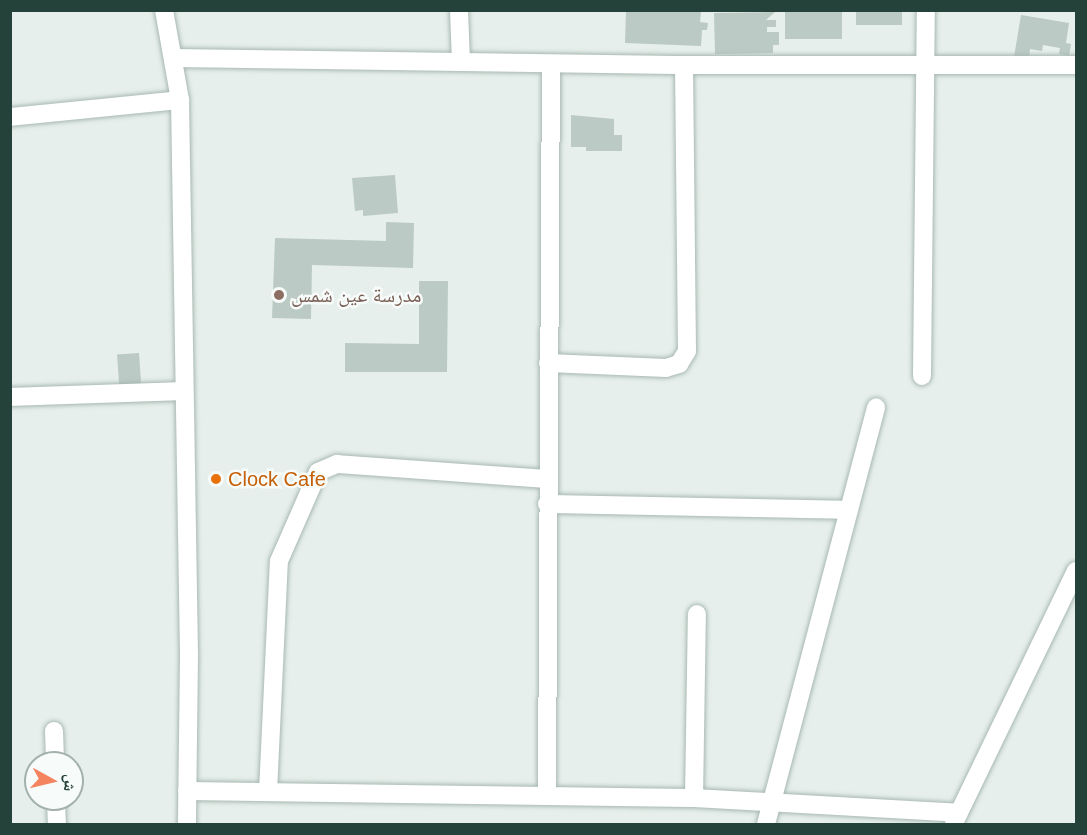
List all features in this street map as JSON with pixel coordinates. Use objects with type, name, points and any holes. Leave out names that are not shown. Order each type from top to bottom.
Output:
[{"type":"street","points":[[164,10],[180,100],[189,656],[187,825]]},
{"type":"street","points":[[459,10],[461,61]]},
{"type":"street","points":[[922,376],[926,10]]},
{"type":"street","points":[[174,58],[551,64],[1077,65]]},
{"type":"street","points":[[547,794],[551,64]]},
{"type":"street","points":[[548,363],[666,368],[679,364],[687,351],[684,65]]},
{"type":"street","points":[[10,117],[180,100]]},
{"type":"street","points":[[10,397],[183,391]]},
{"type":"street","points":[[766,825],[876,406]]},
{"type":"street","points":[[268,792],[279,561],[318,472],[337,464],[548,479]]},
{"type":"street","points":[[547,504],[847,510]]},
{"type":"street","points":[[187,791],[547,794],[694,798],[771,801],[956,819],[1077,571]]},
{"type":"street","points":[[694,798],[698,614]]},
{"type":"street","points":[[54,731],[55,751]]},
{"type":"building","points":[[626,10],[701,12],[700,22],[708,23],[707,30],[702,30],[701,46],[625,43]]},
{"type":"building","points":[[785,10],[842,10],[842,39],[785,39]]},
{"type":"building","points":[[856,10],[902,10],[902,25],[856,25]]},
{"type":"building","points":[[775,12],[766,20],[776,20],[776,27],[767,27],[767,32],[779,32],[779,45],[773,45],[773,53],[715,54],[714,13]]},
{"type":"building","points":[[1021,15],[1069,23],[1066,43],[1071,44],[1069,56],[1059,54],[1060,48],[1043,45],[1042,51],[1030,49],[1029,59],[1014,57]]},
{"type":"building","points":[[571,115],[614,119],[614,135],[622,135],[622,151],[586,151],[586,147],[571,147]]},
{"type":"building","points":[[395,175],[398,213],[363,216],[363,210],[355,211],[352,178]]},
{"type":"building","points":[[386,222],[414,223],[413,268],[312,265],[311,319],[272,318],[275,238],[386,241]]},
{"type":"building","points":[[419,281],[448,281],[447,372],[345,372],[345,343],[419,344]]},
{"type":"building","points":[[139,353],[141,385],[119,386],[117,355]]},
{"type":"place","name":"مدرسة عين شمس","points":[[279,295]]},
{"type":"place","name":"Clock Cafe","points":[[216,479]]}]
